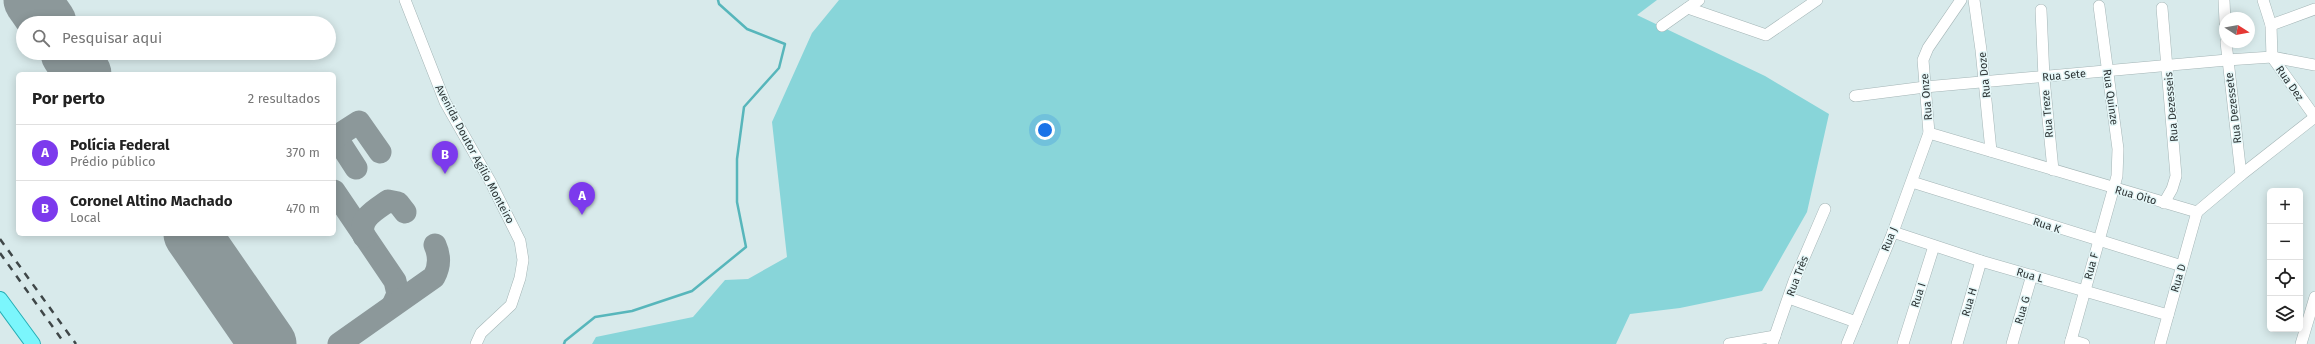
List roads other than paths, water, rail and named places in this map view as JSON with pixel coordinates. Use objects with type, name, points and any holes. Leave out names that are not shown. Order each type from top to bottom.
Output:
[{"type":"main road","points":[[0,299],[33,344]]},
{"type":"street","name":"Avenida Doutor Agílio Monteiro","points":[[405,0],[445,102],[490,181],[520,241],[523,260],[520,278],[511,305],[482,333],[476,344]]},
{"type":"street","points":[[1662,26],[1699,0]]},
{"type":"street","points":[[1688,8],[1766,35],[1817,0]]},
{"type":"street","name":"Rua Onze","points":[[1929,133],[1923,60],[1928,48],[1961,0]]},
{"type":"street","name":"Rua Doze","points":[[1974,0],[1991,151]]},
{"type":"street","points":[[2224,0],[2225,12]]},
{"type":"street","name":"Rua Dez","points":[[2262,0],[2271,25],[2272,57],[2315,117]]},
{"type":"street","name":"Rua Quinze","points":[[2099,6],[2118,149],[2117,176],[2114,189]]},
{"type":"street","name":"Rua Dezesseis","points":[[2162,8],[2176,176],[2172,189],[2164,203]]},
{"type":"street","points":[[2271,25],[2315,9]]},
{"type":"street","name":"Rua Treze","points":[[2041,10],[2044,78],[2053,170]]},
{"type":"street","name":"Rua Dezessete","points":[[2226,48],[2241,175]]},
{"type":"street","name":"Rua Sete","points":[[1855,96],[1925,87],[2168,67],[2227,60],[2272,57],[2315,65]]},
{"type":"street","points":[[2197,212],[2241,175],[2315,117]]},
{"type":"street","name":"Rua Oito","points":[[1929,133],[2114,189],[2197,212]]},
{"type":"street","name":"Rua J","points":[[1847,344],[1912,182],[1929,133]]},
{"type":"street","name":"Rua K","points":[[1912,182],[2182,266]]},
{"type":"street","name":"Rua F","points":[[2070,342],[2114,189]]},
{"type":"street","name":"Rua Três","points":[[1773,340],[1825,209]]},
{"type":"street","name":"Rua D","points":[[2160,344],[2197,212]]},
{"type":"street","name":"Rua L","points":[[1892,232],[1934,246],[2168,315]]},
{"type":"street","name":"Rua I","points":[[1903,344],[1934,246]]},
{"type":"street","name":"Rua H","points":[[1957,344],[1981,260]]},
{"type":"street","name":"Rua G","points":[[2012,344],[2032,275]]},
{"type":"street","points":[[2301,344],[2312,315],[2315,297]]},
{"type":"street","points":[[1789,298],[1856,322]]},
{"type":"street","points":[[1729,344],[1773,340]]},
{"type":"street","points":[[2070,342],[2084,344]]},
{"type":"waterway","points":[[564,344],[565,341],[595,317],[632,311],[692,291],[746,247],[737,202],[737,159],[744,107],[779,68],[785,44],[747,29],[719,4],[718,0]]},
{"type":"railway","points":[[0,239],[76,344]]},
{"type":"railway","points":[[0,253],[65,344]]},
{"type":"place","name":"Coronel Altino Machado","points":[[445,174]]},
{"type":"place","name":"Polícia Federal","points":[[582,215]]}]
